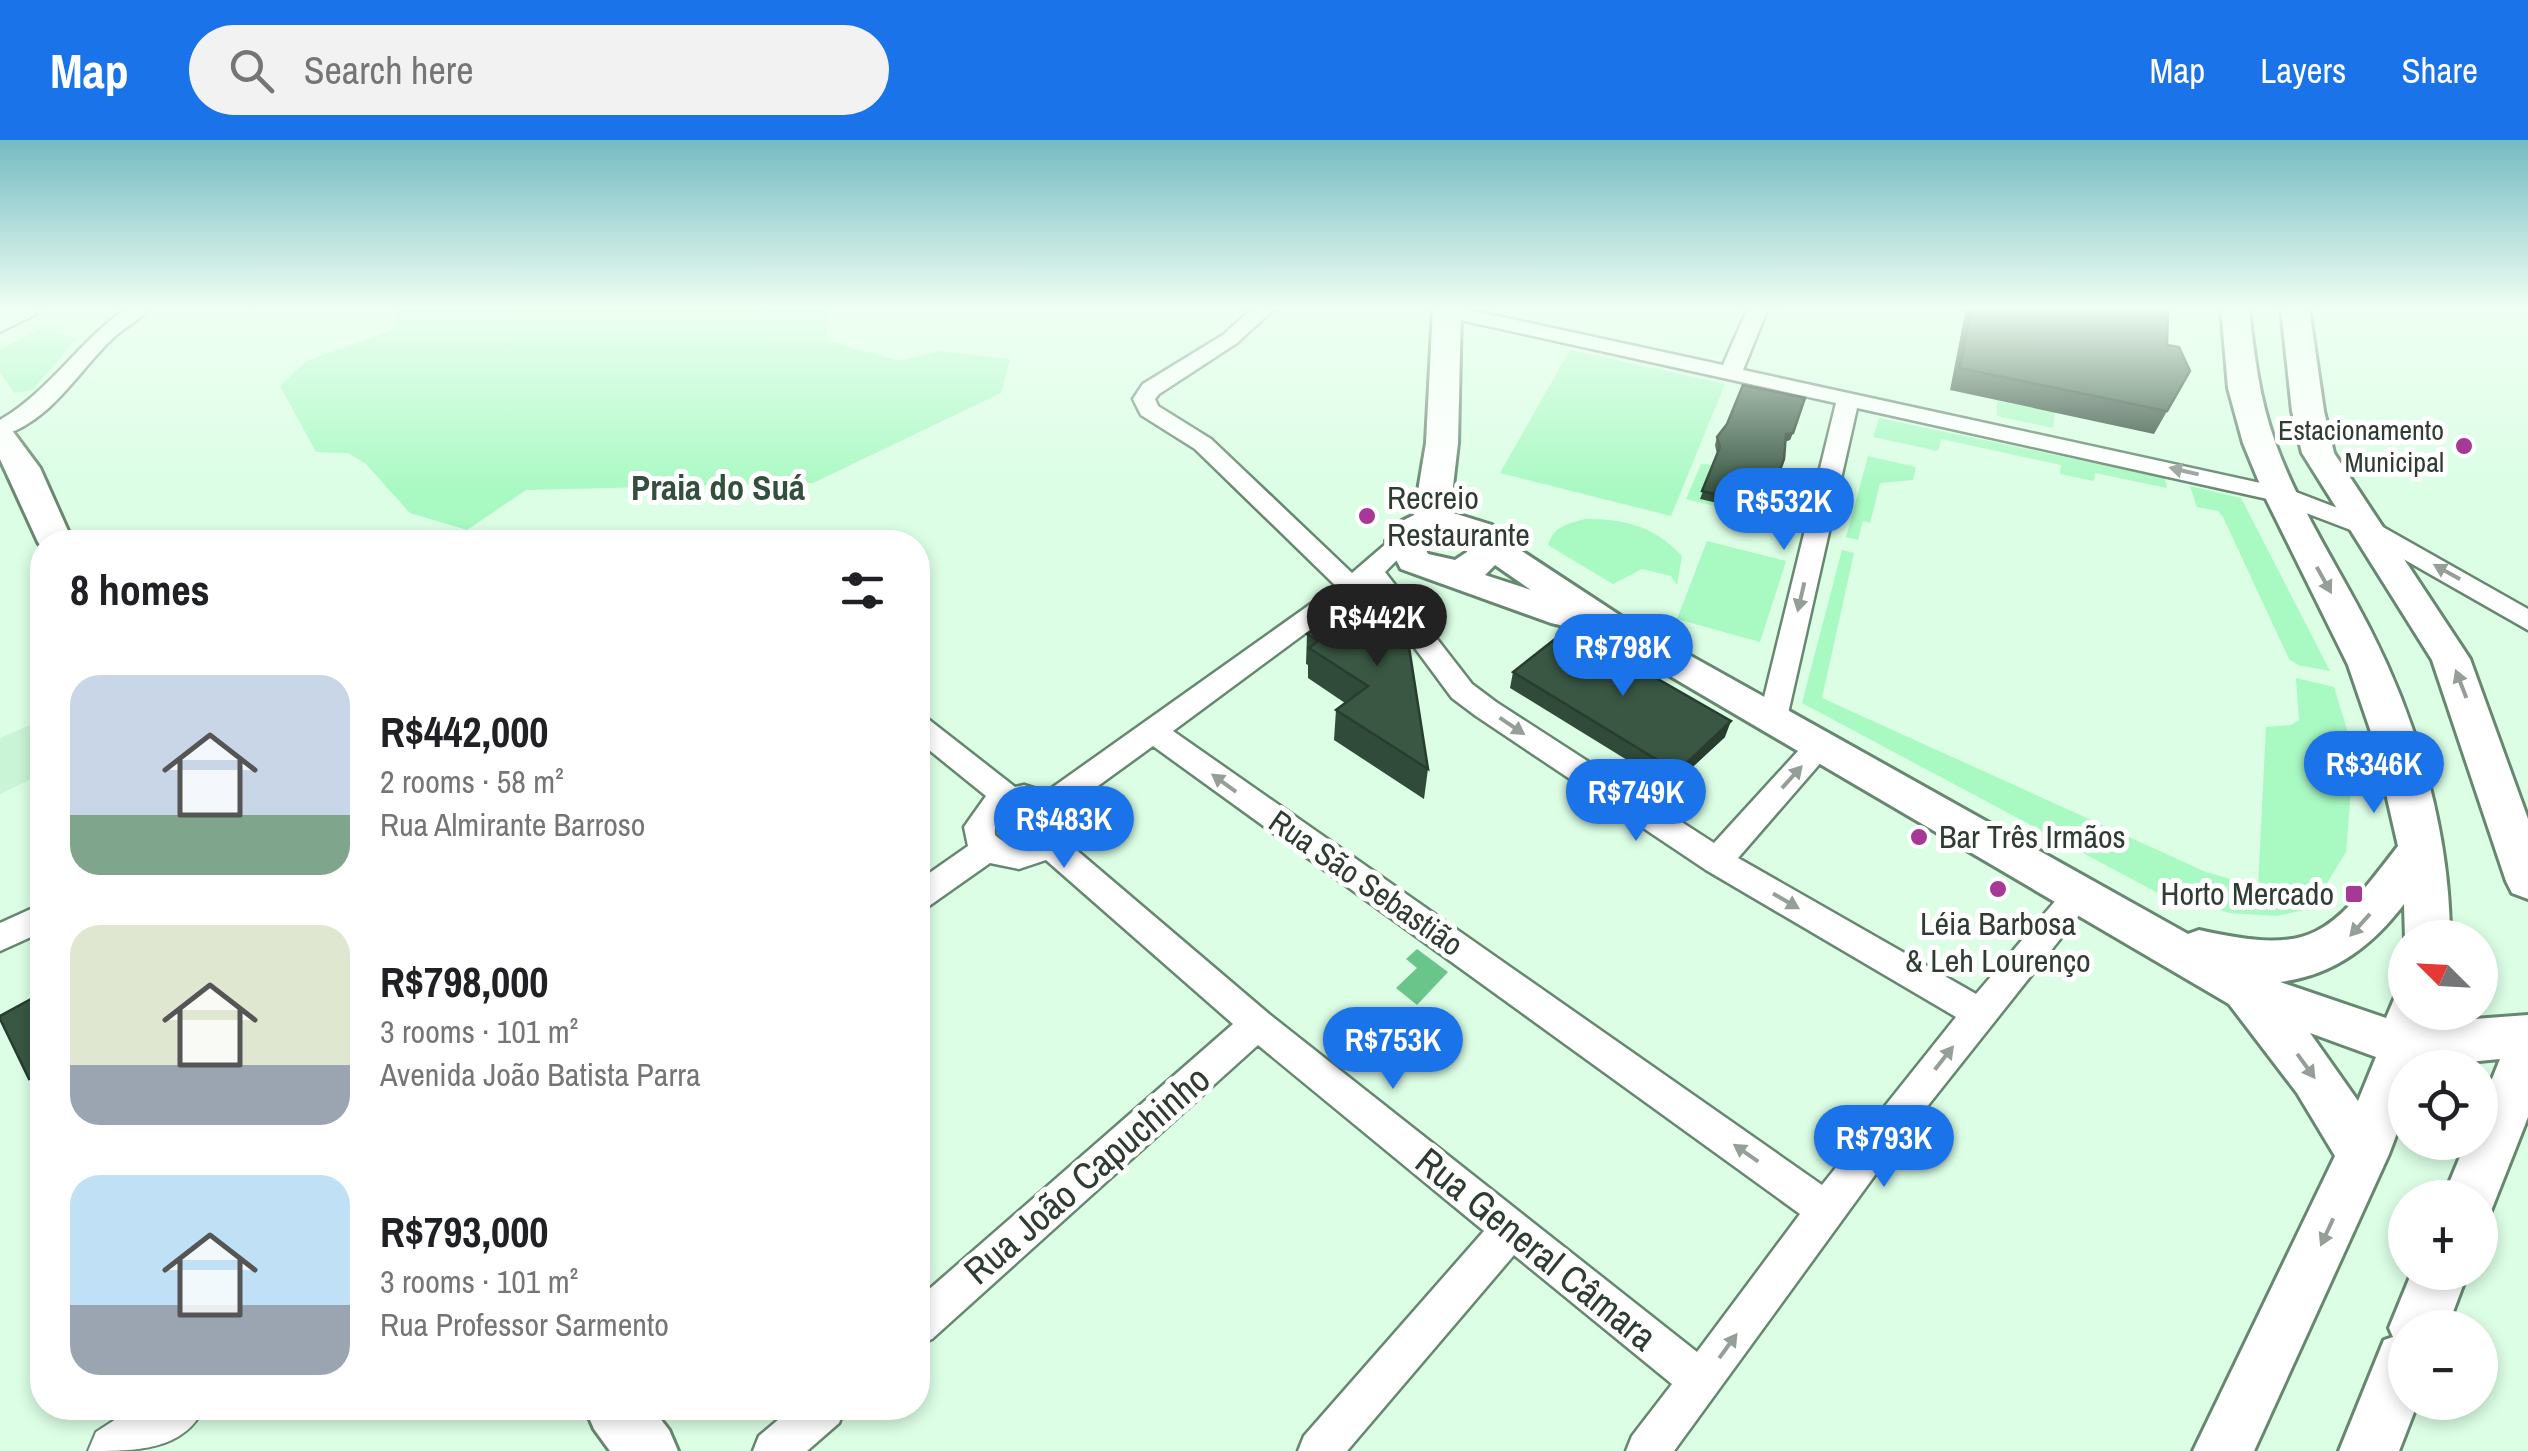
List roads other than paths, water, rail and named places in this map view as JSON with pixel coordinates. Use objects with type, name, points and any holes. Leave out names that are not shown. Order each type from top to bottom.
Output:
[{"type":"main road","points":[[1424,550],[1442,443],[1445,369]]},
{"type":"main road","points":[[2244,369],[2250,414],[2279,494],[2354,635],[2379,693],[2420,849],[2426,920]]},
{"type":"main road","points":[[2303,369],[2318,454],[2452,659],[2528,881]]},
{"type":"main road","points":[[0,436],[23,468],[51,530]]},
{"type":"main road","points":[[1424,550],[1458,572],[1479,564],[1486,556],[1442,443]]},
{"type":"main road","points":[[0,495],[42,530]]},
{"type":"main road","points":[[1424,550],[1479,535]]},
{"type":"main road","points":[[1479,535],[1617,631],[2246,990],[2388,1024]]},
{"type":"main road","points":[[1424,550],[1617,631]]},
{"type":"main road","points":[[2162,942],[2284,962],[2326,949],[2350,937],[2420,849]]},
{"type":"main road","points":[[2246,990],[2315,1078],[2363,1154]]},
{"type":"main road","points":[[2222,1451],[2363,1154],[2409,1030]]},
{"type":"main road","points":[[2426,1030],[2528,1036]]},
{"type":"main road","points":[[2477,1180],[2528,1053]]},
{"type":"main road","points":[[2369,1451],[2388,1403]]},
{"type":"main road","points":[[624,1420],[648,1451]]},
{"type":"street","points":[[0,428],[31,413],[75,369]]},
{"type":"street","points":[[1182,369],[1151,389],[1144,400],[1150,410],[1202,444],[1365,579],[1462,691],[1717,861],[1979,1013]]},
{"type":"street","points":[[1710,369],[2279,494],[2365,527],[2528,620]]},
{"type":"street","points":[[1731,374],[1733,369]]},
{"type":"street","points":[[1773,718],[1848,400]]},
{"type":"street","points":[[1050,804],[1365,579],[1424,550]]},
{"type":"street","name":"Rua São Sebastião","points":[[1151,730],[1826,1210]]},
{"type":"street","points":[[930,736],[1008,798]]},
{"type":"street","points":[[1717,861],[1820,745]]},
{"type":"street","points":[[1024,796],[1050,804],[1060,824],[1049,845],[1010,858],[988,848],[980,839],[978,827],[994,805],[1008,798],[1024,796]]},
{"type":"street","name":"Rua General Câmara","points":[[1049,845],[1258,1024],[1702,1382]]},
{"type":"street","points":[[930,889],[988,848]]},
{"type":"street","points":[[1647,1451],[1979,1013],[2079,895]]},
{"type":"street","points":[[0,938],[30,922]]},
{"type":"street","name":"Rua João Capuchinho","points":[[930,1314],[1258,1024]]},
{"type":"street","points":[[1319,1451],[1511,1230]]},
{"type":"street","points":[[115,1451],[160,1420]]},
{"type":"street","points":[[774,1451],[810,1420]]},
{"type":"place","name":"Estacionamento Municipal","points":[[2464,446]]},
{"type":"place","name":"Recreio Restaurante","points":[[1367,516]]},
{"type":"place","name":"Bar Três Irmãos","points":[[1919,837]]},
{"type":"place","name":"Léia Barbosa & Leh Lourenço","points":[[1998,889]]},
{"type":"place","name":"Horto Mercado","points":[[2354,894]]},
{"type":"district","name":"Praia do Suá","points":[[718,488]]}]
